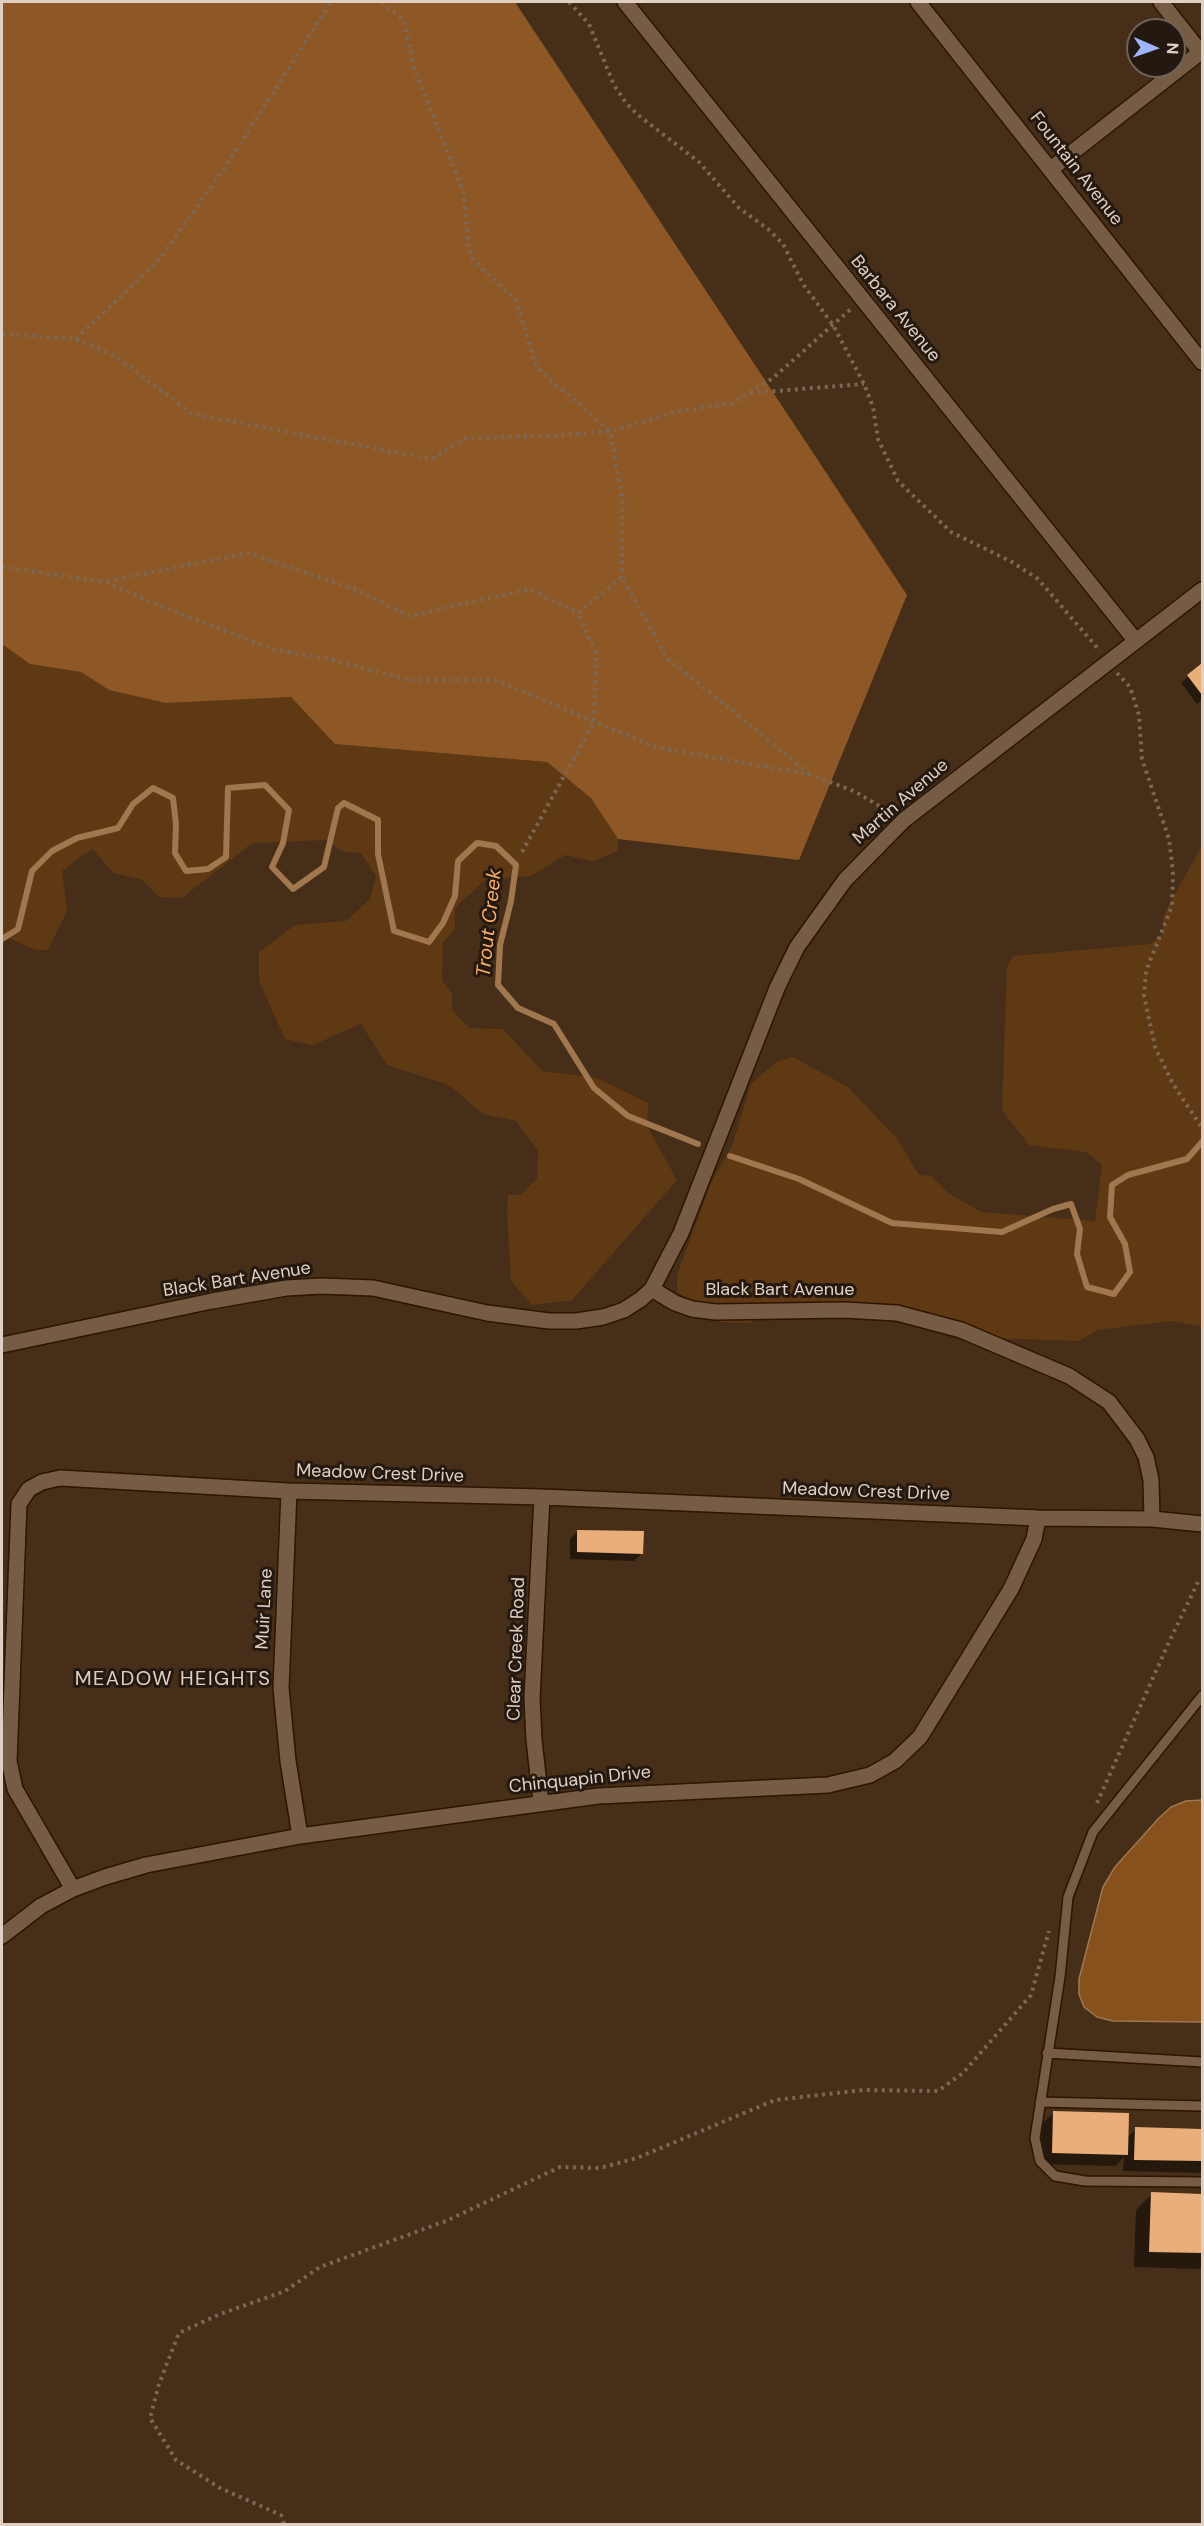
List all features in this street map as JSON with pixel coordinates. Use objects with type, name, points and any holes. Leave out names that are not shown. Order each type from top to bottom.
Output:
[{"type":"street","name":"Barbara Avenue","points":[[625,2],[1136,640]]},
{"type":"street","name":"Fountain Avenue","points":[[918,2],[1203,362]]},
{"type":"street","points":[[1051,169],[1202,52],[1161,2]]},
{"type":"street","name":"Martin Avenue","points":[[652,1289],[681,1233],[759,1030],[797,947],[845,880],[904,820],[1203,590]]},
{"type":"street","name":"Black Bart Avenue","points":[[2,1346],[212,1301],[286,1288],[321,1286],[373,1288],[487,1313],[567,1321],[603,1317],[624,1310],[652,1289],[675,1303],[692,1309],[716,1312],[844,1310],[897,1313],[961,1330],[1069,1376],[1108,1402],[1137,1439],[1146,1457],[1150,1480],[1152,1520]]},
{"type":"street","name":"Meadow Crest Drive","points":[[73,1889],[15,1789],[9,1761],[19,1504],[29,1490],[42,1482],[60,1478],[289,1491],[542,1497],[1038,1518],[1152,1520],[1203,1524]]},
{"type":"street","name":"Muir Lane","points":[[289,1491],[280,1688],[284,1734],[300,1836]]},
{"type":"street","name":"Clear Creek Road","points":[[541,1802],[532,1698],[542,1497]]},
{"type":"street","name":"Chinquapin Drive","points":[[2,1936],[41,1906],[73,1889],[105,1877],[146,1865],[300,1836],[541,1802],[659,1791],[828,1785],[870,1775],[895,1761],[920,1737],[1011,1589],[1034,1539],[1038,1518]]},
{"type":"lane","points":[[1203,1696],[1093,1832],[1068,1897],[1060,1977],[1035,2138],[1040,2161],[1054,2176],[1085,2181],[1203,2182]]},
{"type":"lane","points":[[1047,2053],[1203,2062]]},
{"type":"lane","points":[[1040,2102],[1203,2106]]},
{"type":"path","points":[[76,339],[159,260],[228,163],[331,2]]},
{"type":"path","points":[[382,2],[404,21],[414,68],[463,190],[470,257],[517,302],[536,367],[610,431],[623,503],[622,577],[667,658],[812,775]]},
{"type":"path","points":[[569,2],[589,24],[614,85],[626,103],[699,162],[739,208],[768,229],[783,244],[802,284],[833,325],[864,384],[873,407],[878,439],[898,481],[951,532],[1012,562],[1038,579],[1095,644],[1107,663],[1130,687],[1139,715],[1142,759],[1169,839],[1173,872],[1172,906],[1146,971],[1144,996],[1155,1047],[1173,1084],[1203,1128]]},
{"type":"path","points":[[2,334],[76,339],[117,357],[192,414],[432,459],[467,438],[548,436],[610,431],[675,412],[733,403],[773,378],[861,299]]},
{"type":"path","points":[[750,393],[864,384]]},
{"type":"path","points":[[106,582],[248,553],[357,590],[409,616],[529,589],[578,613],[596,653],[594,722],[522,852]]},
{"type":"path","points":[[2,567],[106,582],[160,606],[272,649],[333,660],[409,680],[495,680],[655,747],[812,775],[856,792],[904,820]]},
{"type":"path","points":[[578,613],[622,577]]},
{"type":"path","points":[[1093,1810],[1169,1642],[1199,1580],[1203,1579]]},
{"type":"path","points":[[284,2524],[280,2515],[220,2488],[176,2460],[150,2418],[159,2384],[179,2333],[220,2313],[285,2291],[320,2267],[446,2221],[560,2167],[600,2168],[637,2158],[775,2100],[863,2090],[938,2091],[963,2073],[1031,1995],[1050,1928]]},
{"type":"shaded area","points":[[2,2],[515,2],[907,595],[799,860],[618,839],[591,798],[547,762],[335,744],[291,697],[166,703],[109,690],[81,672],[30,664],[2,644]]},
{"type":"shaded area","points":[[2,644],[30,664],[81,672],[109,690],[166,703],[291,697],[336,744],[547,762],[591,798],[618,839],[618,851],[593,861],[565,855],[531,876],[485,880],[455,908],[455,930],[443,942],[442,981],[452,993],[452,1010],[469,1028],[503,1029],[542,1071],[597,1078],[648,1103],[647,1126],[677,1180],[572,1300],[532,1305],[511,1281],[508,1195],[520,1195],[537,1179],[538,1151],[516,1121],[483,1114],[449,1085],[387,1065],[361,1024],[313,1045],[285,1039],[259,981],[259,952],[295,925],[346,921],[370,899],[376,876],[361,853],[344,852],[327,840],[252,843],[182,898],[159,897],[142,880],[114,873],[92,849],[62,871],[67,911],[48,950],[36,950],[2,935]]},
{"type":"shaded area","points":[[1202,846],[1202,1326],[1172,1321],[1097,1330],[1079,1341],[989,1338],[972,1326],[864,1316],[795,1302],[749,1323],[721,1322],[677,1292],[677,1275],[711,1183],[732,1146],[751,1084],[776,1062],[793,1057],[848,1087],[898,1140],[919,1175],[931,1176],[948,1193],[981,1212],[1095,1221],[1102,1165],[1086,1152],[1029,1145],[1002,1110],[1007,967],[1013,956],[1151,944],[1163,933],[1163,919],[1168,906]]},
{"type":"shaded area","points":[[1202,1800],[1202,2022],[1113,2021],[1097,2017],[1084,2007],[1079,1994],[1079,1979],[1103,1887],[1115,1867],[1171,1807],[1186,1801]]},
{"type":"building","points":[[1202,663],[1202,695],[1187,675]]},
{"type":"building","points":[[577,1530],[644,1531],[643,1554],[577,1552]]},
{"type":"building","points":[[1053,2111],[1129,2113],[1128,2155],[1052,2153]]},
{"type":"building","points":[[1135,2127],[1202,2129],[1202,2161],[1134,2160]]},
{"type":"building","points":[[1151,2192],[1202,2194],[1202,2253],[1149,2252]]},
{"type":"waterway","name":"Trout Creek","points":[[2,939],[18,929],[32,871],[52,851],[77,838],[118,828],[133,804],[153,788],[173,798],[176,824],[175,853],[186,871],[208,869],[226,857],[228,788],[265,785],[289,810],[283,843],[272,867],[293,889],[324,867],[338,808],[344,803],[378,820],[378,854],[394,931],[429,942],[443,923],[455,896],[458,861],[477,843],[496,846],[516,865],[511,901],[500,945],[498,985],[518,1008],[554,1024],[594,1088],[628,1116],[698,1144]]},
{"type":"waterway","name":"Trout Creek","points":[[730,1156],[799,1179],[892,1223],[1002,1232],[1053,1209],[1071,1204],[1080,1229],[1077,1254],[1087,1287],[1114,1294],[1130,1272],[1125,1244],[1110,1217],[1112,1185],[1128,1175],[1187,1159],[1202,1142]]},
{"type":"district","name":"MEADOW HEIGHTS","points":[[173,1680]]}]
